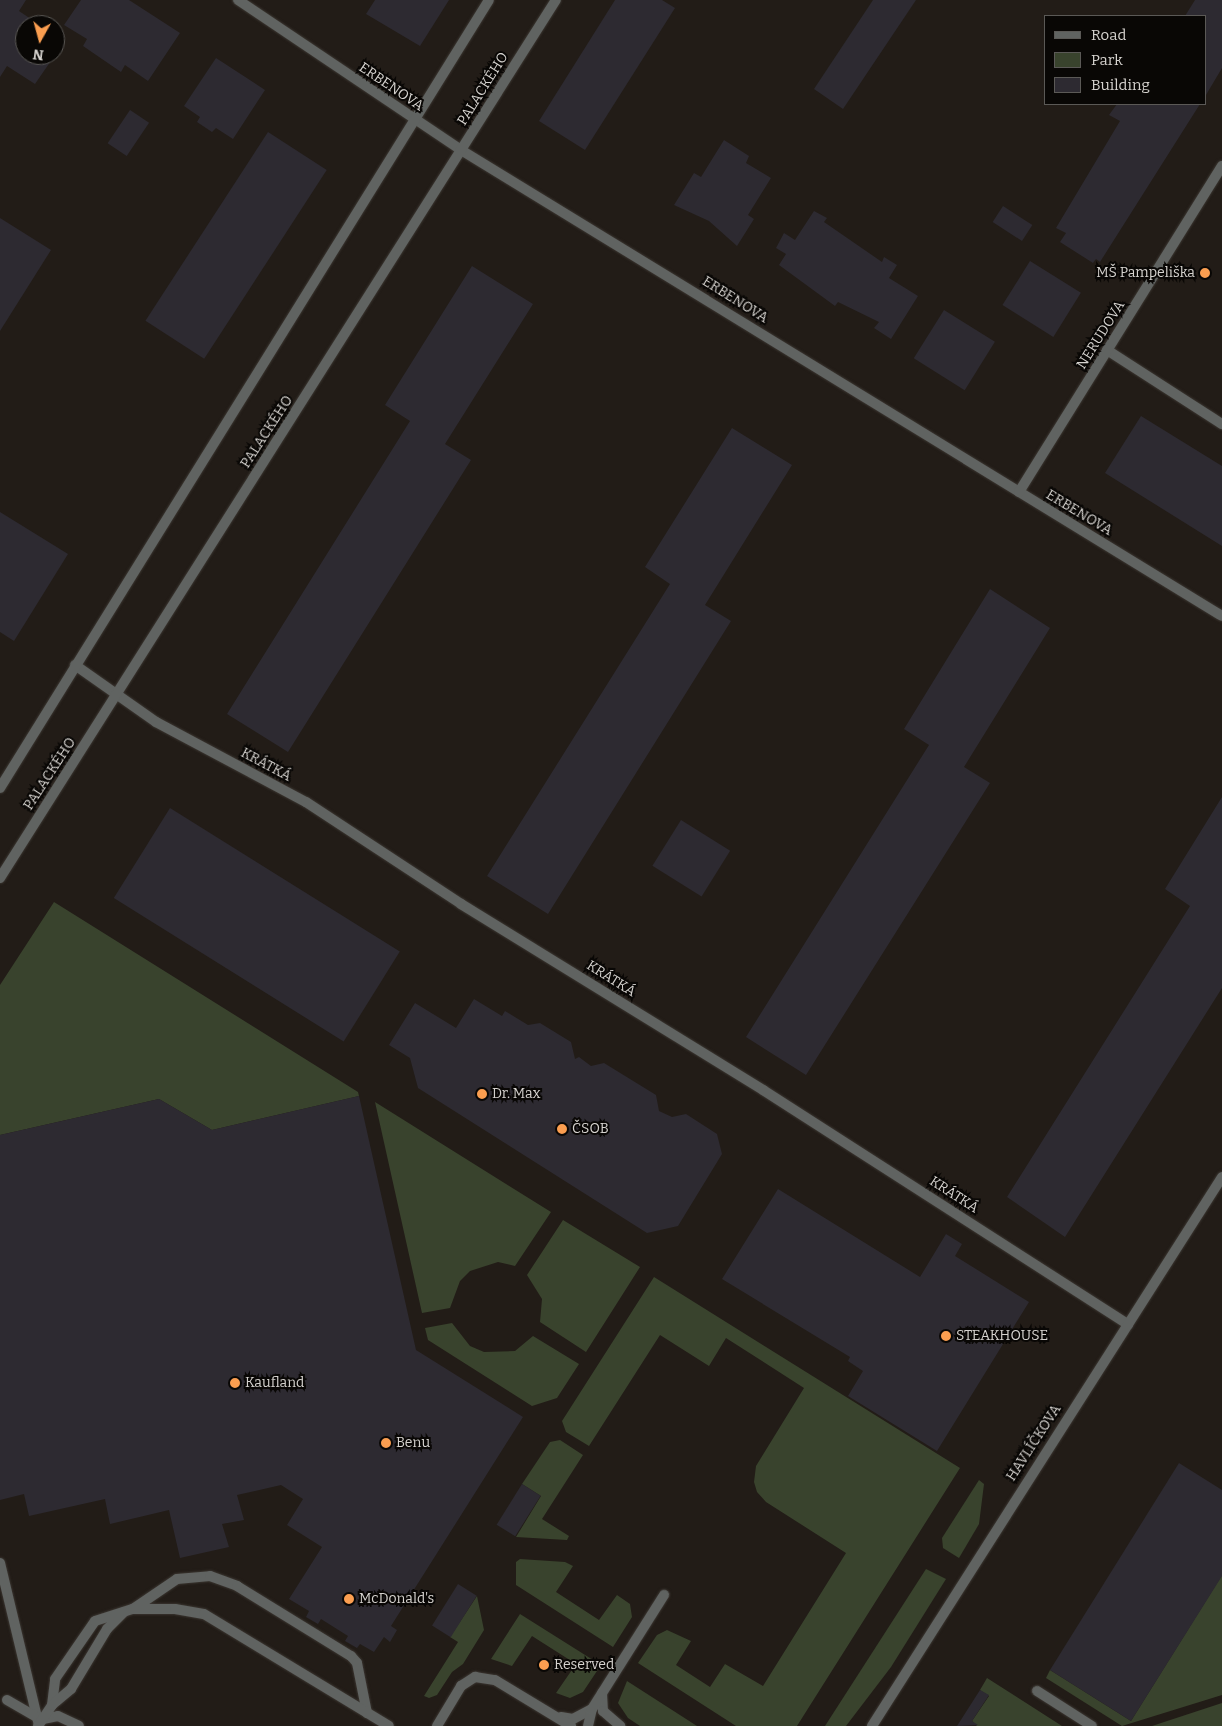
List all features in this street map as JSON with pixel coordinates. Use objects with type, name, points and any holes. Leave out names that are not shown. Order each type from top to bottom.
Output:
[{"type":"street","name":"ERBENOVA","points":[[238,0],[461,150],[1222,616]]},
{"type":"street","points":[[0,788],[75,665],[389,167],[415,119],[489,0]]},
{"type":"street","name":"PALACKÉHO","points":[[0,878],[556,0]]},
{"type":"street","name":"NERUDOVA","points":[[1019,492],[1222,166]]},
{"type":"street","points":[[1107,350],[1222,424]]},
{"type":"street","name":"KRÁTKÁ","points":[[75,665],[156,722],[306,802],[461,904],[796,1110],[1128,1324]]},
{"type":"street","name":"HAVLÍČKOVA","points":[[872,1726],[1222,1177]]},
{"type":"street","points":[[0,1563],[40,1722]]},
{"type":"street","points":[[40,1722],[52,1705],[71,1689],[107,1629],[129,1610],[164,1585],[185,1577],[210,1576],[237,1586],[355,1659],[367,1713]]},
{"type":"street","points":[[550,1714],[573,1719],[590,1718],[602,1692],[664,1595]]},
{"type":"street","points":[[52,1705],[55,1679],[88,1627],[95,1621],[129,1610],[175,1609],[204,1614],[388,1726]]},
{"type":"street","points":[[437,1726],[461,1686],[475,1677],[496,1680],[572,1726]]},
{"type":"street","points":[[1037,1691],[1092,1726]]},
{"type":"street","points":[[602,1692],[603,1711],[620,1726]]},
{"type":"street","points":[[7,1700],[40,1722]]},
{"type":"street","points":[[550,1714],[558,1726]]},
{"type":"street","points":[[40,1722],[58,1716],[79,1726]]},
{"type":"green space","points":[[54,902],[358,1092],[359,1096],[212,1130],[159,1099],[0,1135],[0,985]]},
{"type":"green space","points":[[375,1102],[551,1212],[515,1266],[498,1262],[470,1271],[460,1281],[450,1308],[422,1313]]},
{"type":"green space","points":[[563,1220],[640,1267],[586,1352],[540,1322],[542,1299],[527,1275]]},
{"type":"green space","points":[[654,1277],[960,1468],[797,1726],[736,1726],[638,1663],[657,1635],[667,1630],[691,1641],[676,1665],[710,1687],[725,1664],[763,1686],[846,1553],[766,1502],[757,1492],[754,1482],[756,1466],[804,1388],[726,1338],[709,1366],[660,1335],[589,1446],[566,1432],[562,1421]]},
{"type":"green space","points":[[452,1323],[470,1346],[484,1352],[515,1351],[533,1336],[579,1364],[557,1398],[532,1406],[428,1340],[425,1328]]},
{"type":"green space","points":[[560,1440],[583,1455],[542,1519],[569,1536],[567,1540],[516,1537],[541,1496],[522,1484],[550,1442]]},
{"type":"green space","points":[[979,1480],[984,1484],[979,1524],[959,1558],[943,1548],[942,1538]]},
{"type":"green space","points":[[520,1559],[565,1562],[573,1566],[556,1592],[599,1620],[617,1595],[630,1604],[632,1617],[613,1647],[516,1585],[516,1562]]},
{"type":"green space","points":[[926,1569],[946,1579],[891,1667],[846,1726],[825,1726]]},
{"type":"green space","points":[[1222,1575],[1222,1695],[1122,1726],[1046,1678],[1050,1670],[1131,1721]]},
{"type":"green space","points":[[477,1596],[484,1630],[463,1664],[452,1672],[437,1695],[429,1698],[424,1696],[458,1642],[450,1637]]},
{"type":"green space","points":[[520,1614],[601,1665],[583,1692],[570,1698],[556,1693],[576,1664],[532,1636],[512,1666],[491,1659]]},
{"type":"green space","points":[[987,1678],[1062,1726],[977,1726],[972,1721],[989,1696],[980,1690]]},
{"type":"green space","points":[[627,1681],[697,1726],[640,1726],[628,1718],[618,1703]]},
{"type":"green space","points":[[1222,1703],[1222,1726],[1152,1726]]},
{"type":"building","points":[[0,0],[26,0],[19,11],[25,15],[15,15],[15,65],[48,65],[35,84],[7,66],[0,77]]},
{"type":"building","points":[[81,0],[129,0],[180,33],[148,81],[125,65],[121,72],[83,46],[87,39],[65,26]]},
{"type":"building","points":[[375,0],[449,0],[420,46],[366,14]]},
{"type":"building","points":[[615,0],[662,0],[675,8],[585,150],[539,121]]},
{"type":"building","points":[[873,0],[916,0],[843,109],[814,89]]},
{"type":"building","points":[[1195,0],[1222,0],[1222,68],[1207,93],[1207,15],[1186,15]]},
{"type":"building","points":[[216,58],[265,90],[233,139],[216,128],[212,132],[197,122],[200,117],[184,106]]},
{"type":"building","points":[[1116,105],[1199,105],[1100,262],[1096,259],[1093,263],[1060,242],[1066,233],[1056,228],[1120,121],[1109,115]]},
{"type":"building","points":[[130,110],[149,123],[127,156],[108,143]]},
{"type":"building","points":[[268,132],[327,170],[204,359],[145,321]]},
{"type":"building","points":[[724,140],[749,156],[746,163],[771,178],[748,215],[754,219],[737,246],[709,221],[674,205],[694,173],[701,177]]},
{"type":"building","points":[[1003,206],[1032,225],[1022,241],[993,222]]},
{"type":"building","points":[[814,211],[827,218],[824,222],[882,262],[884,257],[897,265],[889,278],[918,296],[891,339],[874,328],[879,322],[838,302],[835,306],[779,265],[786,254],[776,248],[784,233],[795,240]]},
{"type":"building","points":[[0,218],[51,250],[0,331]]},
{"type":"building","points":[[1030,261],[1081,293],[1053,337],[1002,305]]},
{"type":"building","points":[[472,266],[533,304],[445,444],[471,460],[288,752],[227,714],[410,421],[385,405]]},
{"type":"building","points":[[944,310],[995,342],[965,390],[914,358]]},
{"type":"building","points":[[1141,416],[1222,466],[1222,546],[1105,473]]},
{"type":"building","points":[[732,428],[792,465],[705,605],[731,621],[548,914],[487,876],[670,584],[645,567]]},
{"type":"building","points":[[0,512],[68,554],[14,641],[0,632]]},
{"type":"building","points":[[990,589],[1050,628],[964,767],[990,783],[806,1075],[746,1037],[929,745],[904,729]]},
{"type":"building","points":[[1222,797],[1222,988],[1065,1237],[1007,1197],[1190,906],[1165,889]]},
{"type":"building","points":[[170,808],[400,952],[344,1042],[114,898]]},
{"type":"building","points":[[681,820],[730,851],[702,897],[652,866]]},
{"type":"building","points":[[474,999],[502,1016],[505,1011],[528,1025],[540,1023],[571,1042],[575,1059],[579,1057],[591,1066],[604,1063],[656,1095],[659,1111],[672,1117],[686,1114],[717,1134],[722,1154],[678,1226],[647,1233],[418,1088],[410,1058],[389,1045],[415,1003],[456,1028]]},
{"type":"building","name":"Kaufland","points":[[359,1096],[416,1350],[523,1417],[391,1626],[397,1630],[390,1642],[384,1637],[374,1652],[360,1644],[357,1648],[345,1641],[348,1636],[321,1619],[318,1624],[306,1617],[309,1611],[289,1599],[322,1547],[287,1525],[303,1499],[281,1485],[237,1495],[244,1520],[222,1524],[229,1547],[180,1558],[169,1510],[110,1524],[105,1499],[29,1516],[24,1494],[0,1500],[0,1135],[159,1099],[212,1130]]},
{"type":"building","points":[[778,1189],[920,1277],[946,1234],[962,1244],[955,1256],[1029,1302],[937,1451],[848,1396],[863,1371],[848,1361],[850,1357],[722,1279]]},
{"type":"building","points":[[1179,1463],[1222,1490],[1222,1576],[1131,1721],[1050,1670]]},
{"type":"building","points":[[522,1484],[541,1496],[515,1536],[497,1525]]},
{"type":"building","points":[[458,1584],[477,1596],[451,1637],[432,1626]]},
{"type":"building","points":[[980,1690],[989,1695],[972,1721],[978,1725],[957,1726]]},
{"type":"place","name":"MŠ Pampeliška","points":[[1205,273]]},
{"type":"place","name":"Dr. Max","points":[[482,1094]]},
{"type":"place","name":"ČSOB","points":[[562,1129]]},
{"type":"place","name":"STEAKHOUSE","points":[[946,1336]]},
{"type":"place","name":"Kaufland","points":[[235,1383]]},
{"type":"place","name":"Benu","points":[[386,1443]]},
{"type":"place","name":"McDonald's","points":[[349,1599]]},
{"type":"place","name":"Reserved","points":[[544,1665]]}]
